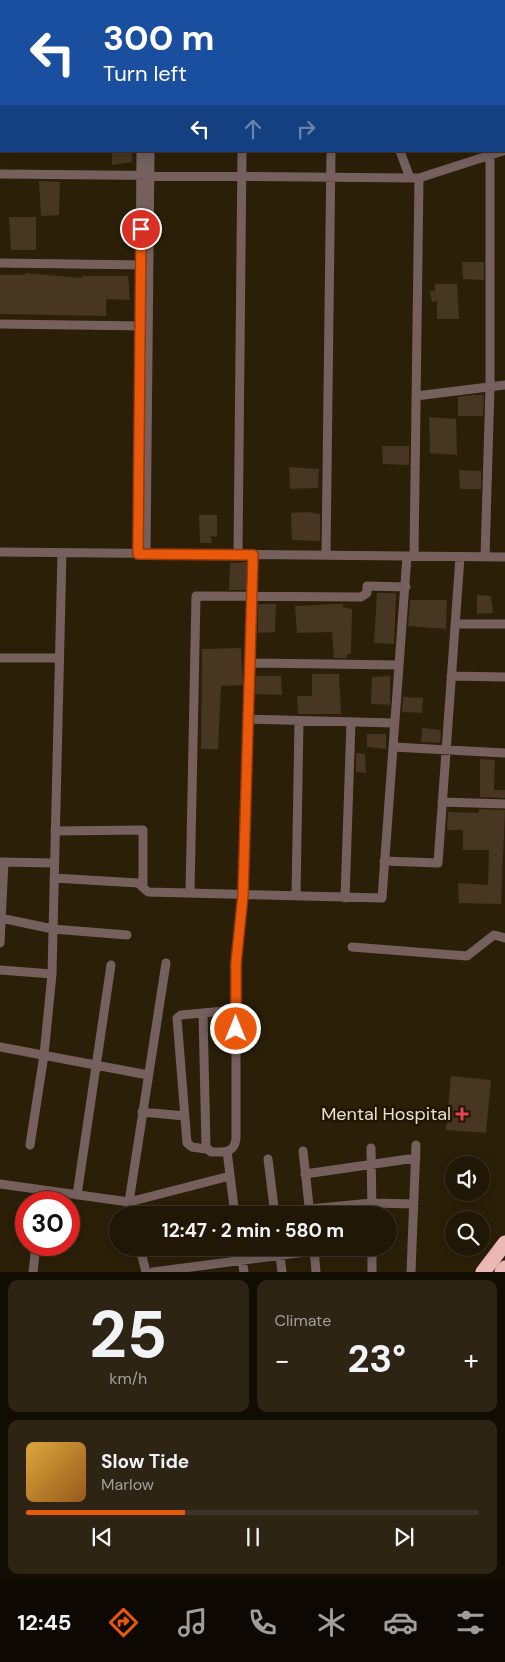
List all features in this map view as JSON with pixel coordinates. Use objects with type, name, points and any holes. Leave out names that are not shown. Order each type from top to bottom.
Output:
[{"type":"highway","points":[[483,1272],[505,1243]]},
{"type":"highway","points":[[502,1272],[505,1268]]},
{"type":"street","points":[[141,152],[145,176],[142,554]]},
{"type":"street","points":[[145,176],[150,152]]},
{"type":"street","points":[[238,554],[242,152]]},
{"type":"street","points":[[326,555],[331,152]]},
{"type":"street","points":[[54,878],[138,883],[148,892],[382,898],[394,723],[410,556],[416,396],[414,178],[401,152]]},
{"type":"street","points":[[0,174],[414,178],[501,152]]},
{"type":"street","points":[[486,557],[490,387],[490,156]]},
{"type":"street","points":[[0,263],[144,265]]},
{"type":"street","points":[[0,324],[144,326]]},
{"type":"street","points":[[416,396],[505,384]]},
{"type":"street","points":[[0,552],[505,557]]},
{"type":"street","points":[[30,1145],[44,1055],[52,974],[62,553]]},
{"type":"street","points":[[236,1010],[182,1015],[177,1018],[189,1146],[206,1149],[211,1152],[227,1151],[234,1148],[235,1143],[236,1010],[236,963],[243,895],[253,555]]},
{"type":"street","points":[[384,861],[438,863],[460,557]]},
{"type":"street","points":[[190,894],[196,596],[361,597],[367,593],[367,586],[406,588]]},
{"type":"street","points":[[455,624],[505,624]]},
{"type":"street","points":[[0,658],[59,658]]},
{"type":"street","points":[[250,663],[399,665]]},
{"type":"street","points":[[451,676],[505,677]]},
{"type":"street","points":[[248,719],[394,723]]},
{"type":"street","points":[[296,896],[299,721]]},
{"type":"street","points":[[344,898],[351,722]]},
{"type":"street","points":[[393,747],[505,753]]},
{"type":"street","points":[[442,802],[505,804]]},
{"type":"street","points":[[55,830],[143,830],[143,887]]},
{"type":"street","points":[[0,943],[2,862],[54,863]]},
{"type":"street","points":[[1,918],[53,929],[127,935]]},
{"type":"street","points":[[352,947],[467,956],[494,935],[505,938]]},
{"type":"street","points":[[129,1206],[128,1202],[166,963]]},
{"type":"street","points":[[78,1191],[111,965]]},
{"type":"street","points":[[0,970],[52,974]]},
{"type":"street","points":[[203,1013],[206,1149]]},
{"type":"street","points":[[0,1047],[148,1075]]},
{"type":"street","points":[[142,1112],[185,1116]]},
{"type":"street","points":[[411,1272],[416,1145]]},
{"type":"street","points":[[371,1148],[372,1203]]},
{"type":"street","points":[[227,1151],[234,1206]]},
{"type":"street","points":[[303,1151],[309,1206]]},
{"type":"street","points":[[305,1174],[416,1158]]},
{"type":"street","points":[[268,1159],[274,1206]]},
{"type":"street","points":[[80,1195],[128,1202],[230,1176]]},
{"type":"street","points":[[0,1184],[49,1191]]},
{"type":"street","points":[[351,1206],[372,1203],[414,1204]]},
{"type":"street","points":[[33,1272],[35,1256]]},
{"type":"street","points":[[142,1256],[146,1272]]},
{"type":"street","points":[[241,1256],[244,1272]]},
{"type":"street","points":[[153,1272],[256,1256]]},
{"type":"street","points":[[280,1256],[282,1272]]},
{"type":"street","points":[[315,1256],[316,1272]]},
{"type":"street","points":[[372,1256],[372,1272]]},
{"type":"building","points":[[112,152],[132,152],[132,162],[112,165]]},
{"type":"building","points":[[39,181],[60,182],[59,215],[41,216]]},
{"type":"building","points":[[9,217],[36,217],[36,250],[11,250]]},
{"type":"building","points":[[462,262],[484,262],[484,280],[463,279]]},
{"type":"building","points":[[25,273],[82,278],[82,276],[128,276],[130,300],[106,299],[106,316],[0,314],[0,275],[25,275]]},
{"type":"building","points":[[435,284],[457,284],[459,319],[437,319],[437,301],[432,302],[430,291],[435,291]]},
{"type":"building","points":[[484,395],[483,416],[458,416],[458,397]]},
{"type":"building","points":[[429,417],[456,419],[457,455],[430,453]]},
{"type":"building","points":[[382,446],[409,446],[409,465],[383,464]]},
{"type":"building","points":[[289,467],[319,469],[318,488],[290,489]]},
{"type":"building","points":[[459,470],[481,471],[481,489],[460,489]]},
{"type":"building","points":[[308,512],[320,514],[320,541],[292,540],[291,513]]},
{"type":"building","points":[[199,515],[217,515],[217,537],[211,536],[212,543],[200,543]]},
{"type":"building","points":[[247,562],[246,590],[229,590],[230,563]]},
{"type":"building","points":[[377,593],[396,593],[394,644],[374,643]]},
{"type":"building","points":[[477,595],[491,596],[493,613],[477,614]]},
{"type":"building","points":[[410,600],[447,600],[446,629],[408,626]]},
{"type":"building","points":[[258,604],[276,604],[275,632],[258,633]]},
{"type":"building","points":[[343,604],[343,607],[352,609],[351,654],[347,654],[347,658],[334,658],[332,632],[297,633],[295,606]]},
{"type":"building","points":[[241,648],[243,685],[221,686],[218,749],[201,749],[202,649]]},
{"type":"building","points":[[312,674],[339,674],[341,714],[298,714],[297,696],[312,696]]},
{"type":"building","points":[[256,676],[281,676],[282,695],[255,694]]},
{"type":"building","points":[[390,676],[390,705],[371,704],[372,677]]},
{"type":"building","points":[[403,697],[423,698],[422,713],[402,712]]},
{"type":"building","points":[[422,728],[441,730],[440,743],[421,742]]},
{"type":"building","points":[[367,734],[386,734],[386,749],[367,747]]},
{"type":"building","points":[[356,753],[365,754],[366,773],[356,772]]},
{"type":"building","points":[[480,759],[495,760],[494,790],[505,790],[505,798],[480,797]]},
{"type":"building","points":[[479,809],[505,810],[501,904],[459,903],[458,883],[488,885],[489,850],[463,850],[463,830],[447,830],[448,812],[479,813]]},
{"type":"building","points":[[451,1076],[491,1080],[486,1133],[446,1130]]},
{"type":"place","name":"Mental Hospital","points":[[462,1114]]},
{"type":"route","points":[[141,229],[138,554],[253,555],[243,895],[236,963],[236,1029]]}]
